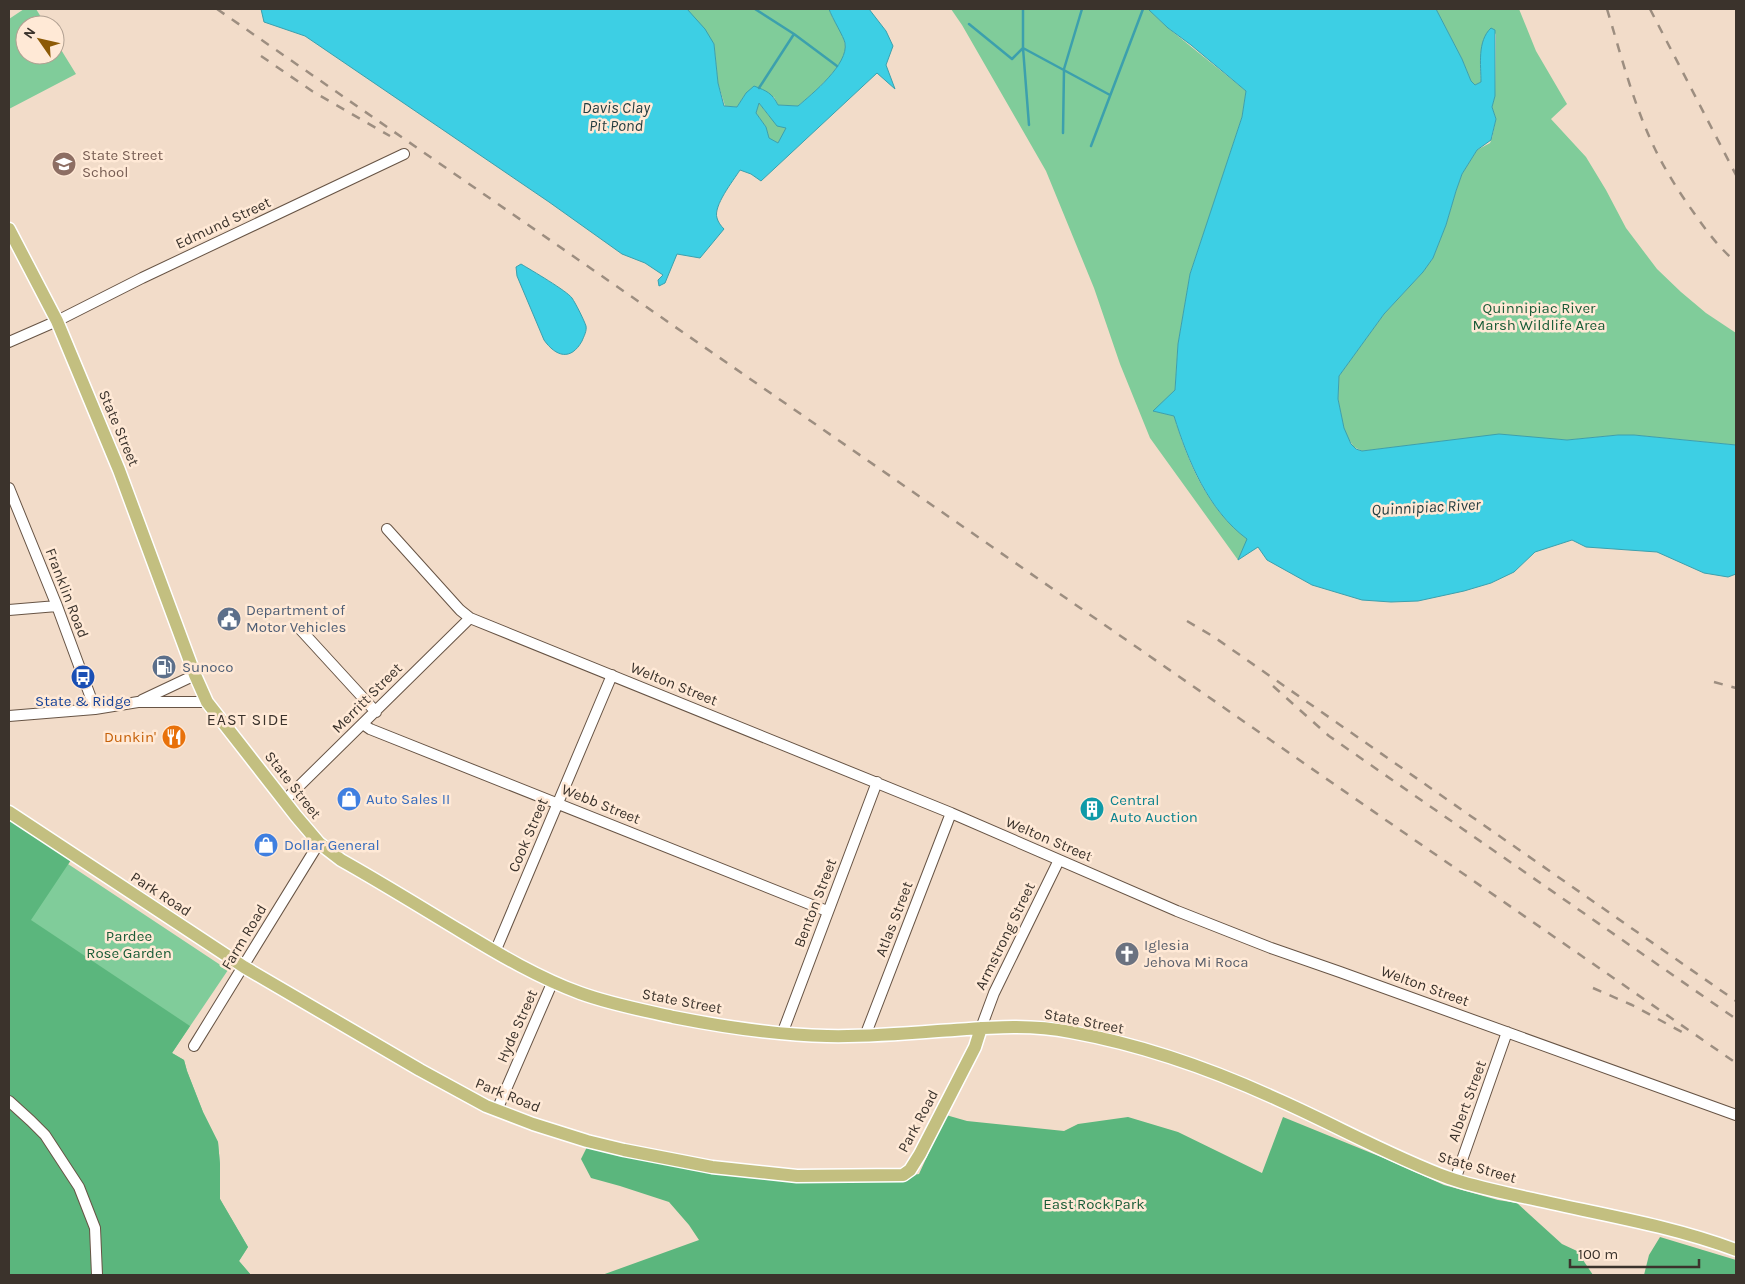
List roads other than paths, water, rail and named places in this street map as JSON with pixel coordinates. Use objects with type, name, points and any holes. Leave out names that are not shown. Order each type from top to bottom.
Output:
[{"type":"main road","name":"State Street","points":[[9,229],[57,321],[119,470],[195,675],[207,702],[319,843],[341,860],[496,952],[579,992],[643,1010],[714,1025],[782,1034],[866,1036],[1021,1026],[1067,1031],[1114,1042],[1186,1062],[1256,1089],[1422,1167],[1455,1180],[1690,1234],[1736,1250]]},
{"type":"main road","name":"Park Road","points":[[9,812],[244,967],[478,1103],[596,1144],[712,1167],[797,1176],[902,1174],[910,1170],[920,1154],[974,1047],[981,1028]]},
{"type":"street","name":"Edmund Street","points":[[9,342],[57,321],[142,278],[404,154]]},
{"type":"street","name":"Franklin Road","points":[[9,489],[57,606],[95,708]]},
{"type":"street","name":"Welton Street","points":[[387,529],[460,610],[470,618],[877,782],[1170,908],[1271,948],[1736,1114]]},
{"type":"street","points":[[9,610],[57,606]]},
{"type":"street","name":"Merritt Street","points":[[285,800],[470,618]]},
{"type":"street","points":[[300,629],[376,712]]},
{"type":"street","points":[[138,702],[195,675]]},
{"type":"street","name":"Cook Street","points":[[496,952],[612,675]]},
{"type":"street","points":[[9,716],[138,702],[207,702]]},
{"type":"street","name":"Webb Street","points":[[363,724],[370,729],[827,911]]},
{"type":"street","name":"Benton Street","points":[[782,1034],[877,782]]},
{"type":"street","name":"Atlas Street","points":[[866,1036],[951,813]]},
{"type":"street","name":"Farm Road","points":[[194,1046],[319,843]]},
{"type":"street","name":"Armstrong Street","points":[[981,1028],[994,993],[1059,860]]},
{"type":"street","name":"Hyde Street","points":[[497,1110],[553,981]]},
{"type":"street","name":"Albert Street","points":[[1455,1180],[1507,1032]]},
{"type":"street","points":[[9,1101],[45,1135],[79,1187],[95,1228],[97,1275]]},
{"type":"water","name":"Davis Clay Pit Pond","points":[[261,9],[687,9],[705,29],[714,44],[718,83],[724,106],[737,107],[746,93],[754,86],[769,93],[778,105],[798,106],[836,69],[845,51],[844,40],[829,9],[869,9],[886,31],[893,46],[886,65],[895,89],[877,73],[761,181],[751,174],[740,170],[718,207],[717,218],[724,229],[700,258],[677,254],[665,283],[659,286],[658,280],[663,275],[645,263],[622,254],[305,36],[264,22]],"holes":[[[759,103],[777,126],[786,128],[778,143],[769,138],[766,127],[756,113]]]},
{"type":"water","name":"Quinnipiac River","points":[[1148,9],[1436,9],[1462,59],[1471,81],[1475,85],[1481,82],[1481,54],[1484,40],[1491,28],[1495,30],[1495,96],[1492,107],[1496,119],[1491,140],[1477,150],[1462,174],[1446,225],[1433,258],[1423,272],[1384,314],[1339,376],[1338,399],[1344,428],[1351,444],[1356,449],[1362,451],[1499,434],[1567,440],[1634,435],[1736,445],[1736,574],[1728,577],[1704,573],[1657,552],[1586,547],[1572,540],[1535,552],[1514,572],[1491,583],[1418,601],[1391,602],[1362,600],[1312,585],[1267,560],[1258,547],[1238,560],[1247,539],[1221,514],[1201,484],[1174,416],[1153,411],[1175,390],[1178,344],[1190,274],[1242,117],[1246,91],[1168,28]]},
{"type":"water","points":[[521,264],[569,295],[574,301],[586,328],[582,341],[573,352],[568,354],[558,353],[544,340],[517,276],[516,267]]},
{"type":"waterway","points":[[755,9],[794,34],[759,88]]},
{"type":"waterway","points":[[969,24],[1012,59],[1023,48],[1023,9]]},
{"type":"waterway","points":[[1063,133],[1064,69],[1082,9]]},
{"type":"waterway","points":[[1091,146],[1143,9]]},
{"type":"waterway","points":[[794,34],[837,66]]},
{"type":"waterway","points":[[1023,48],[1110,95]]},
{"type":"waterway","points":[[1023,48],[1029,125]]},
{"type":"railway","points":[[217,9],[1736,1063]]},
{"type":"railway","points":[[1607,9],[1634,96],[1658,156],[1703,226],[1718,245],[1736,262]]},
{"type":"railway","points":[[1650,9],[1736,175]]},
{"type":"railway","points":[[261,56],[312,91],[390,136]]},
{"type":"railway","points":[[1187,621],[1214,637],[1736,1001]]},
{"type":"railway","points":[[1714,682],[1736,688]]},
{"type":"railway","points":[[1273,686],[1329,736],[1736,1019]]},
{"type":"railway","points":[[1593,988],[1632,1005],[1682,1032]]},
{"type":"place","name":"State Street School","points":[[64,164]]},
{"type":"place","name":"Department of Motor Vehicles","points":[[229,619]]},
{"type":"place","name":"Sunoco","points":[[164,667]]},
{"type":"place","name":"State & Ridge","points":[[83,677]]},
{"type":"place","name":"Dunkin'","points":[[174,737]]},
{"type":"place","name":"Auto Sales II","points":[[349,799]]},
{"type":"place","name":"Central Auto Auction","points":[[1092,809]]},
{"type":"place","name":"Dollar General","points":[[266,845]]},
{"type":"place","name":"Iglesia Jehova Mi Roca","points":[[1127,954]]},
{"type":"district","name":"EAST SIDE","points":[[248,719]]},
{"type":"park label","name":"Quinnipiac River Marsh Wildlife Area","points":[[1539,316]]},
{"type":"park label","name":"Pardee Rose Garden","points":[[129,944]]},
{"type":"park label","name":"East Rock Park","points":[[1094,1204]]}]
